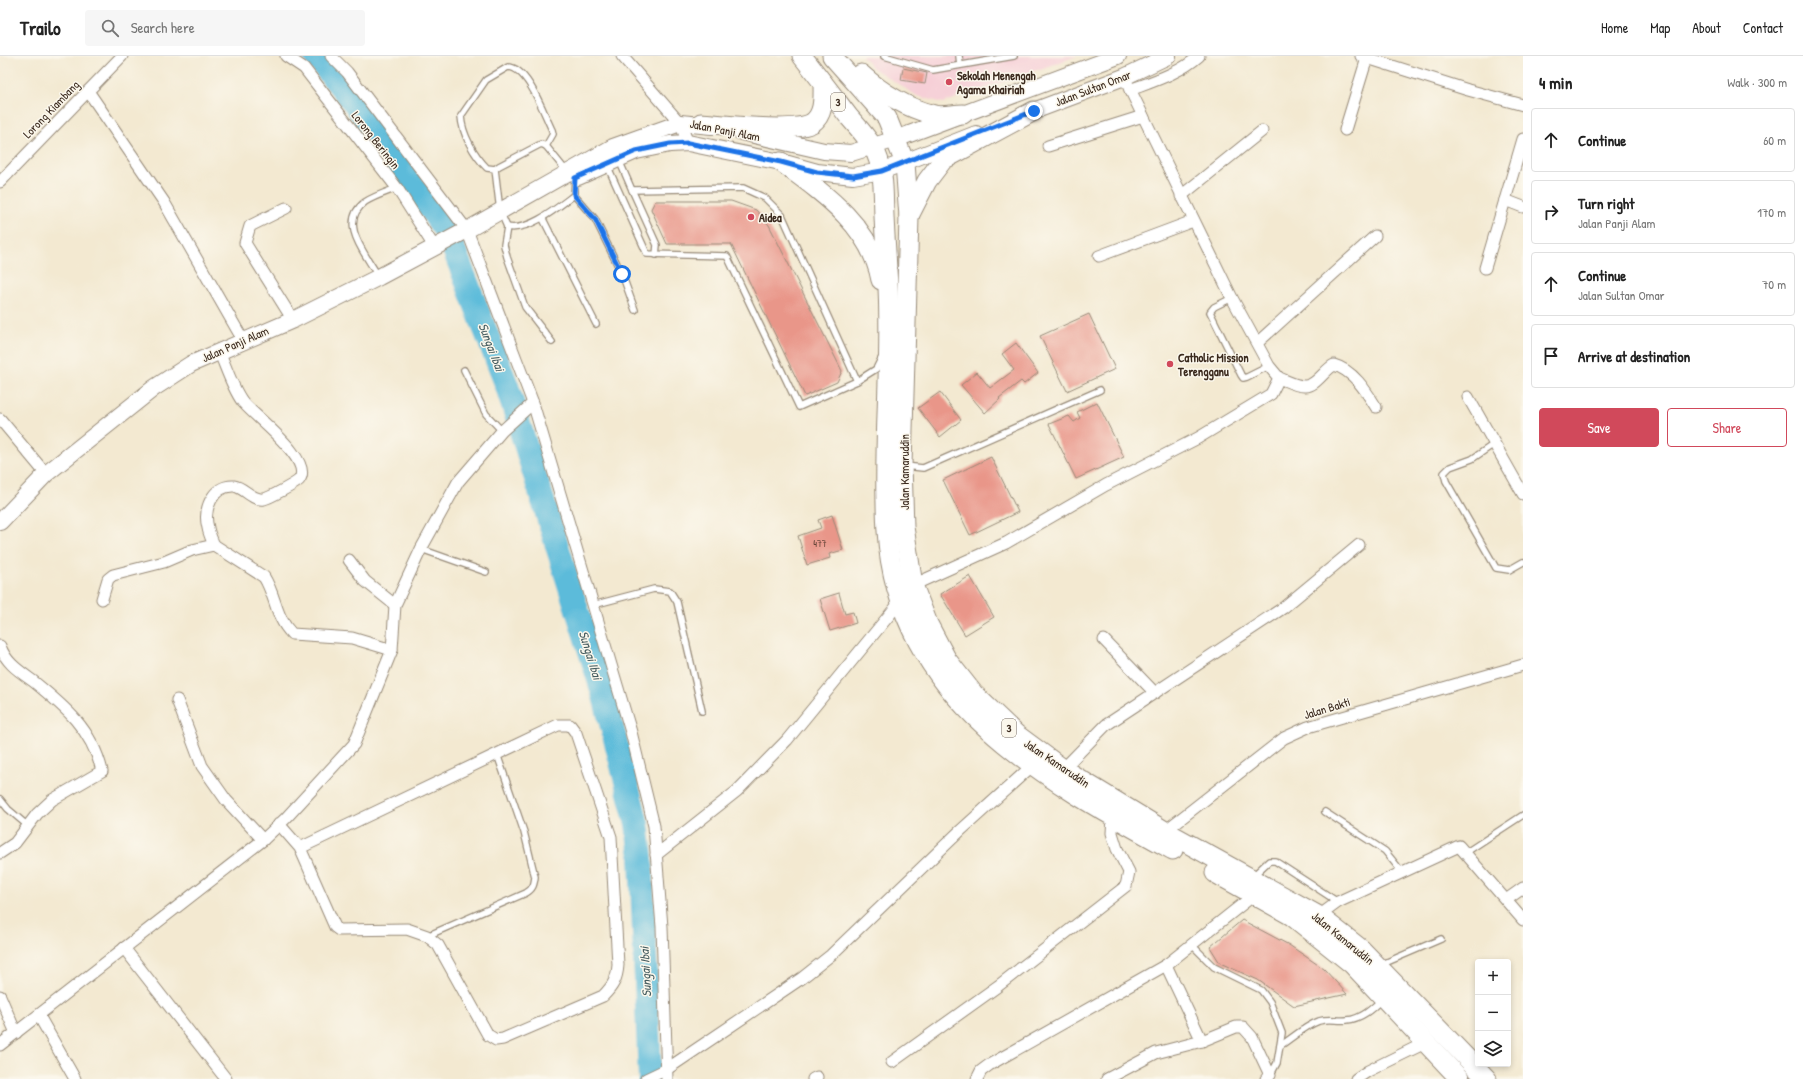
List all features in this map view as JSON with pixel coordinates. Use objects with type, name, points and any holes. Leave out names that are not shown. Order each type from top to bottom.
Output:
[{"type":"highway","name":"3","points":[[802,56],[873,147],[882,171]]},
{"type":"highway","name":"3","points":[[832,56],[887,118],[896,139]]},
{"type":"highway","points":[[840,56],[876,88],[894,99],[936,116],[962,114]]},
{"type":"highway","points":[[701,123],[797,128],[813,122],[823,106],[823,83]]},
{"type":"highway","points":[[909,217],[927,181],[943,160],[1034,111]]},
{"type":"highway","name":"Jalan Kamaruddin","points":[[896,139],[905,163],[909,217],[902,465],[904,527],[913,584],[928,624],[947,660],[973,693],[1017,735],[1063,769],[1253,886],[1352,964],[1460,1079]]},
{"type":"highway","points":[[781,162],[846,214],[870,248],[880,272],[889,318]]},
{"type":"highway","name":"Jalan Kamaruddin","points":[[882,171],[889,318],[886,442],[887,532],[900,602],[912,630],[928,659],[952,691],[981,724],[1033,765],[1086,801],[1113,817],[1253,886],[1319,916],[1361,949],[1487,1079]]},
{"type":"main road","name":"Jalan Sultan Omar","points":[[896,139],[1118,56]]},
{"type":"main road","name":"Jalan Sultan Omar","points":[[905,163],[1034,111],[1127,83],[1168,56]]},
{"type":"main road","name":"Jalan Panji Alam","points":[[0,522],[46,474],[154,388],[192,364],[243,340],[293,320],[435,248],[500,211],[680,123],[701,123],[824,151],[851,153],[896,139]]},
{"type":"main road","name":"Jalan Panji Alam","points":[[610,156],[663,145],[688,143],[781,162],[817,172],[853,176],[882,171],[905,163]]},
{"type":"street","name":"Lorong Kiambang","points":[[0,182],[122,56]]},
{"type":"street","name":"Lorong Beringin","points":[[286,56],[304,68],[397,188],[435,248]]},
{"type":"street","points":[[331,56],[347,72],[467,230],[533,403],[630,732],[654,826],[662,927],[666,1073]]},
{"type":"street","points":[[622,56],[680,123],[688,143]]},
{"type":"street","points":[[1199,56],[1168,75],[1127,83],[1193,221],[1232,298],[1269,366],[1280,378],[1304,386],[1312,385],[1330,367],[1334,365],[1341,366],[1363,387],[1376,407]]},
{"type":"street","points":[[1345,130],[1364,57],[1468,90],[1523,105]]},
{"type":"street","points":[[88,91],[164,202],[243,340]]},
{"type":"street","points":[[1048,146],[1143,116]]},
{"type":"street","points":[[1181,196],[1262,131]]},
{"type":"street","points":[[1485,268],[1523,140]]},
{"type":"street","points":[[1505,200],[1523,207]]},
{"type":"street","points":[[286,208],[250,226],[245,243],[293,320]]},
{"type":"street","points":[[1099,256],[1193,221]]},
{"type":"street","points":[[1257,343],[1375,236]]},
{"type":"street","points":[[219,351],[240,399],[284,441],[301,468],[302,475],[298,481],[264,499],[256,498],[235,486],[223,488],[212,496],[207,509],[207,528],[214,546],[264,577],[268,583],[280,618],[292,634],[352,638],[392,650]]},
{"type":"street","points":[[913,584],[1006,543],[1106,485],[1198,438],[1271,394],[1280,378]]},
{"type":"street","points":[[1468,397],[1523,494]]},
{"type":"street","points":[[0,1045],[39,1016],[67,991],[263,840],[354,744],[392,650],[395,605],[421,549],[458,482],[502,430],[533,403]]},
{"type":"street","points":[[0,419],[46,474]]},
{"type":"street","points":[[1063,769],[1106,725],[1283,608],[1359,545]]},
{"type":"street","points":[[102,599],[108,579],[113,575],[164,562],[192,550],[214,546]]},
{"type":"street","points":[[349,560],[365,581],[395,605]]},
{"type":"street","points":[[656,855],[737,791],[787,740],[900,602]]},
{"type":"street","points":[[1104,640],[1155,693]]},
{"type":"street","points":[[0,646],[6,660],[66,708],[86,730],[99,758],[102,771],[52,800],[28,826],[15,843],[0,853]]},
{"type":"street","name":"Jalan Bakti","points":[[1165,831],[1284,738],[1308,727],[1523,665]]},
{"type":"street","points":[[177,700],[202,766],[226,800],[263,840]]},
{"type":"street","points":[[279,824],[300,848],[335,927],[339,930],[407,930],[427,936],[438,945],[488,1035],[496,1040],[503,1039],[603,996],[612,987],[617,977],[618,965],[611,838],[576,732],[570,726],[558,725],[300,848]]},
{"type":"street","points":[[646,1079],[666,1073],[802,978],[832,955],[960,831],[1033,765]]},
{"type":"street","points":[[892,1062],[998,986],[1126,886],[1129,872],[1117,849],[1112,833],[1113,817]]},
{"type":"street","points":[[1319,916],[1338,902],[1459,846],[1523,920]]},
{"type":"street","points":[[977,1079],[981,1071],[989,1065],[1166,965],[1192,945],[1253,886]]},
{"type":"street","points":[[1506,900],[1523,888]]},
{"type":"street","points":[[124,948],[226,1079]]},
{"type":"street","points":[[1166,965],[1202,1041]]},
{"type":"street","points":[[0,996],[16,1033]]},
{"type":"street","points":[[39,1016],[74,1079]]},
{"type":"street","points":[[1106,1079],[1156,1053],[1202,1041],[1236,1027],[1243,1027],[1252,1037],[1268,1077]]},
{"type":"street","points":[[1356,1079],[1368,1071],[1425,1043]]},
{"type":"lane","points":[[884,56],[933,70],[1014,56]]},
{"type":"lane","points":[[959,56],[960,65]]},
{"type":"lane","points":[[546,146],[553,134],[552,130],[527,79],[517,70],[508,67],[486,80],[460,116],[461,128],[475,152],[487,168],[495,169],[541,144],[546,146],[571,175],[574,195],[595,219],[622,274],[635,310]]},
{"type":"lane","points":[[610,156],[632,190],[657,245],[656,254]]},
{"type":"lane","points":[[610,156],[647,254],[726,256],[799,407],[857,381],[876,369],[889,342]]},
{"type":"lane","points":[[495,169],[500,211],[507,227],[504,245],[507,257],[525,307],[552,342]]},
{"type":"lane","points":[[379,277],[356,239],[352,228],[355,213],[366,202],[397,188]]},
{"type":"lane","points":[[632,190],[743,188],[765,198],[782,215],[857,381]]},
{"type":"lane","points":[[507,227],[513,228],[543,219],[574,195]]},
{"type":"lane","points":[[543,219],[596,324]]},
{"type":"lane","points":[[1232,298],[1214,307],[1210,312],[1243,378],[1247,378],[1269,366]]},
{"type":"lane","points":[[464,370],[486,414],[502,430]]},
{"type":"lane","points":[[902,465],[923,468],[1100,390]]},
{"type":"lane","points":[[1494,444],[1472,459],[1450,467],[1444,472],[1446,481],[1496,568],[1509,570],[1523,562]]},
{"type":"lane","points":[[421,549],[486,572]]},
{"type":"lane","points":[[593,605],[654,589],[670,592],[677,602],[702,711]]},
{"type":"lane","points":[[427,936],[526,893],[531,890],[534,885],[535,877],[524,832],[497,754]]},
{"type":"lane","points":[[0,799],[8,809],[28,826]]},
{"type":"lane","points":[[1324,812],[1385,851],[1402,872]]},
{"type":"lane","points":[[1465,853],[1523,815]]},
{"type":"lane","points":[[1253,886],[1269,861],[1274,861],[1338,902]]},
{"type":"lane","points":[[1378,966],[1441,939]]},
{"type":"lane","points":[[1192,945],[1214,967],[1260,990],[1270,1002],[1282,1033],[1277,1063],[1268,1077]]},
{"type":"lane","points":[[1280,1046],[1319,1021],[1332,1018],[1346,1020],[1358,1017],[1372,1009],[1383,998]]},
{"type":"shaded area","name":"Sekolah Menengah Agama Khairiah","points":[[862,56],[1077,56],[943,103],[917,96],[873,68]]},
{"type":"building","points":[[903,68],[927,73],[925,84],[901,80]]},
{"type":"building","points":[[655,201],[731,201],[756,210],[769,225],[842,371],[837,382],[805,396],[731,244],[667,244],[651,209]]},
{"type":"building","points":[[1089,314],[1115,369],[1067,391],[1040,336]]},
{"type":"building","points":[[1016,343],[1038,373],[1024,384],[1021,381],[999,398],[1000,399],[985,413],[961,385],[977,372],[990,388],[1014,370],[1002,354]]},
{"type":"building","points":[[940,392],[961,420],[940,437],[918,408]]},
{"type":"building","points":[[1097,402],[1124,457],[1076,479],[1049,424],[1069,416],[1074,422],[1080,418],[1077,412]]},
{"type":"building","points":[[991,457],[1018,512],[970,535],[943,480]]},
{"type":"building","points":[[832,515],[843,550],[829,554],[830,558],[807,565],[798,536],[821,528],[818,520]]},
{"type":"building","points":[[970,576],[994,617],[965,635],[940,594]]},
{"type":"building","points":[[839,593],[845,614],[853,612],[856,623],[830,631],[820,599]]},
{"type":"building","points":[[1242,920],[1289,945],[1324,969],[1347,994],[1294,1006],[1258,980],[1220,963],[1210,947]]},
{"type":"waterway","name":"Sungai Ibai","points":[[315,56],[356,105],[445,230]]},
{"type":"waterway","name":"Sungai Ibai","points":[[453,247],[507,386],[604,696],[637,824],[641,857],[650,1079]]},
{"type":"place","name":"Sekolah Menengah Agama Khairiah","points":[[949,82]]},
{"type":"place","name":"Aidea","points":[[751,217]]},
{"type":"place","name":"Catholic Mission Terengganu","points":[[1170,364]]},
{"type":"route","points":[[622,274],[595,219],[574,195],[576,189],[575,178],[636,151],[670,144],[688,143],[781,162],[817,172],[853,176],[882,171],[905,163],[1034,111]]}]
